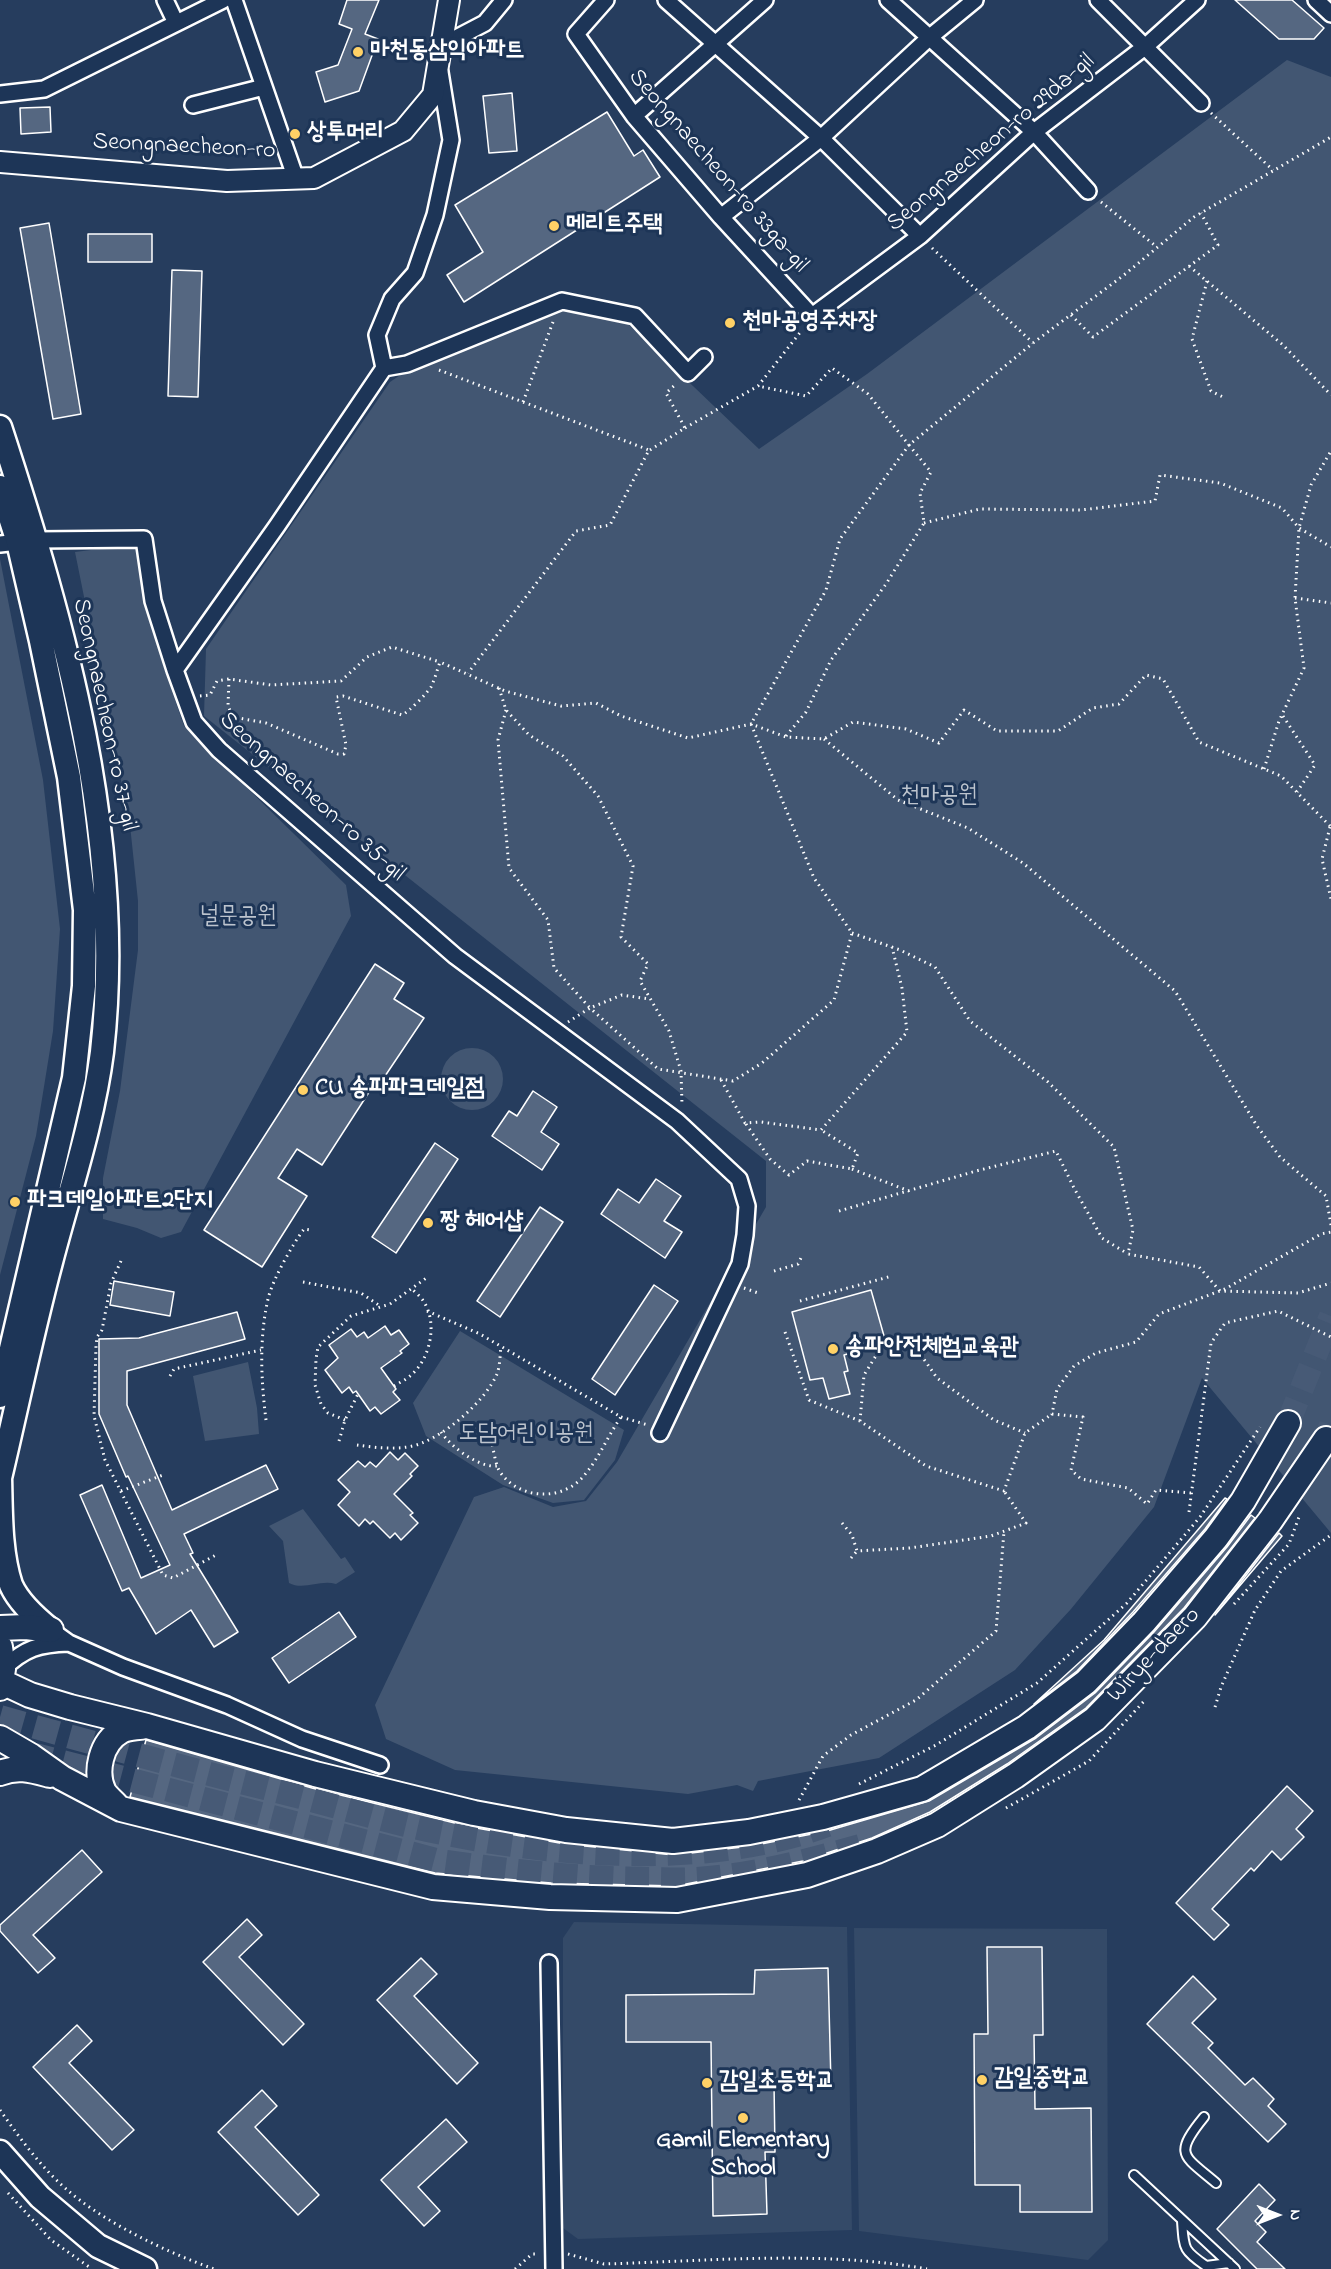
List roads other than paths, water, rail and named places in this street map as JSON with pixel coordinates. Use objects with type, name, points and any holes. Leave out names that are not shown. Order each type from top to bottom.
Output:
[{"type":"main road","name":"Seongnaecheon-ro 37-gil","points":[[0,427],[18,542]]},
{"type":"main road","name":"Seongnaecheon-ro 37-gil","points":[[0,487],[18,542],[64,648],[94,785],[103,848],[106,994],[102,1052],[89,1116],[46,1243],[0,1396]]},
{"type":"main road","name":"Seongnaecheon-ro 37-gil","points":[[46,1243],[0,1478],[4,1555],[12,1586],[24,1604],[60,1637]]},
{"type":"main road","name":"Wirye-daero","points":[[1,1671],[30,1695],[315,1774],[474,1813],[566,1830],[673,1841],[749,1832],[812,1819],[921,1789],[1027,1727],[1086,1682],[1144,1622],[1216,1538],[1243,1501],[1277,1420]]},
{"type":"main road","name":"Wirye-daero","points":[[62,1778],[121,1809],[433,1887],[573,1898],[677,1900],[807,1875],[877,1851],[937,1825],[1014,1776],[1095,1719],[1195,1617],[1270,1521],[1326,1439]]},
{"type":"main road","points":[[0,1628],[26,1627],[60,1637]]},
{"type":"main road","points":[[121,1809],[104,1793],[100,1779],[100,1761],[108,1744],[119,1732],[147,1726]]},
{"type":"main road","points":[[0,1738],[62,1778]]},
{"type":"main road","points":[[0,1773],[13,1768],[27,1768],[62,1778]]},
{"type":"main road","points":[[0,2152],[40,2197],[98,2246],[145,2269]]},
{"type":"street","points":[[165,0],[176,23]]},
{"type":"street","points":[[0,94],[44,89],[223,0]]},
{"type":"street","points":[[234,0],[296,179]]},
{"type":"street","name":"Seongnaecheon-ro","points":[[0,162],[227,180],[314,178],[403,131],[433,95],[449,0]]},
{"type":"street","points":[[384,368],[377,335],[392,299],[415,273],[435,215],[451,140],[440,54],[485,23],[504,0]]},
{"type":"street","name":"Seongnaecheon-ro 33ga-gil","points":[[606,0],[576,34],[634,116],[721,217],[812,316]]},
{"type":"street","points":[[666,0],[821,138],[920,236]]},
{"type":"street","points":[[634,116],[765,0]]},
{"type":"street","points":[[888,0],[1034,132],[1088,191]]},
{"type":"street","points":[[721,217],[821,138],[930,37],[975,0]]},
{"type":"street","points":[[1098,0],[1201,103]]},
{"type":"street","name":"Seongnaecheon-ro 29da-gil","points":[[812,316],[920,236],[1034,132],[1146,46],[1197,0]]},
{"type":"street","points":[[1316,0],[1331,14]]},
{"type":"street","points":[[193,105],[264,87]]},
{"type":"street","points":[[175,670],[384,368],[406,364],[561,301],[635,316],[688,373],[704,357]]},
{"type":"street","name":"Seongnaecheon-ro 35-gil","points":[[18,542],[144,538],[153,601],[175,670],[194,722],[219,750],[455,956],[683,1126],[740,1179],[747,1206],[740,1264],[661,1429]]},
{"type":"street","points":[[1,1671],[17,1655],[29,1648],[53,1644],[60,1637],[123,1667],[226,1705],[302,1739],[380,1765]]},
{"type":"street","points":[[549,1963],[554,2269]]},
{"type":"lane","points":[[1204,2117],[1187,2137],[1184,2147],[1188,2159],[1216,2183]]},
{"type":"lane","points":[[1134,2175],[1232,2266]]},
{"type":"lane","points":[[1182,2221],[1184,2246],[1190,2255],[1206,2266],[1232,2266]]},
{"type":"tunnel","points":[[1288,1423],[1331,1316]]},
{"type":"tunnel","points":[[1326,1439],[1331,1425]]},
{"type":"tunnel","points":[[0,1717],[404,1825],[536,1848],[636,1854],[686,1853],[735,1848],[783,1839],[827,1825]]},
{"type":"tunnel","points":[[28,1753],[440,1861],[517,1871],[593,1877],[695,1879],[758,1871],[860,1846]]},
{"type":"place","name":"마천동삼익아파트","points":[[358,52]]},
{"type":"place","name":"상투머리","points":[[295,134]]},
{"type":"place","name":"메리트주택","points":[[554,226]]},
{"type":"place","name":"천마공영주차장","points":[[730,323]]},
{"type":"place","name":"CU 송파파크데일점","points":[[303,1090]]},
{"type":"place","name":"파크데일아파트2단지","points":[[15,1202]]},
{"type":"place","name":"짱 헤어샵","points":[[428,1223]]},
{"type":"place","name":"송파안전체험교육관","points":[[833,1349]]},
{"type":"place","name":"감일중학교","points":[[982,2080]]},
{"type":"place","name":"감일초등학교","points":[[707,2083]]},
{"type":"place","name":"Gamil Elementary School","points":[[743,2118]]},
{"type":"park label","name":"천마공원","points":[[939,797]]},
{"type":"park label","name":"널문공원","points":[[238,918]]},
{"type":"park label","name":"도담어린이공원","points":[[526,1435]]}]
